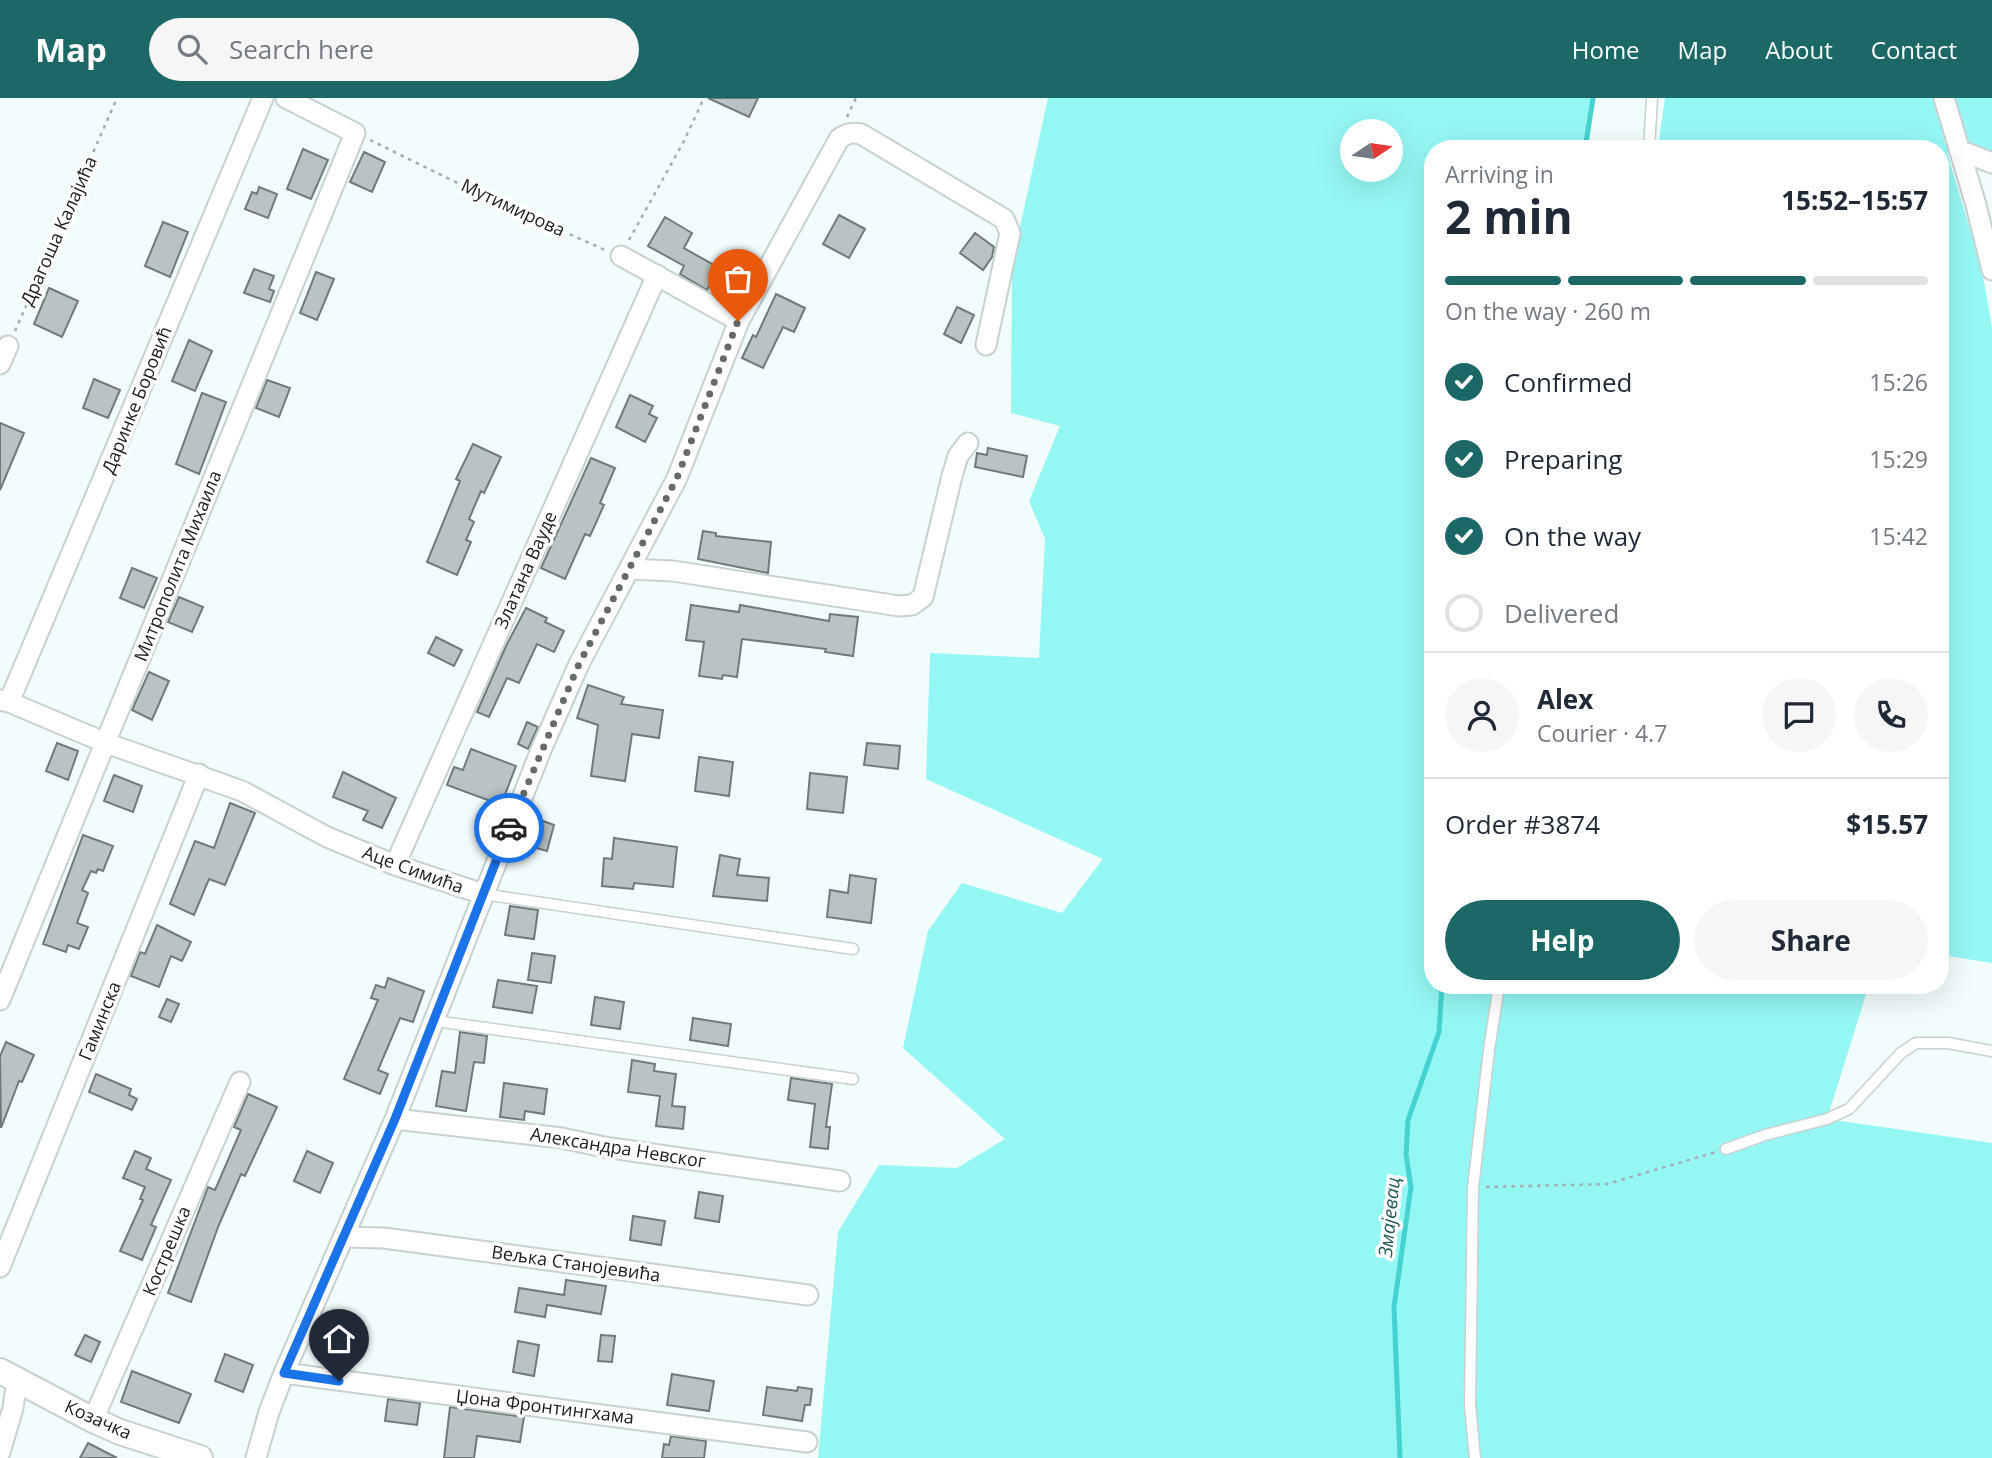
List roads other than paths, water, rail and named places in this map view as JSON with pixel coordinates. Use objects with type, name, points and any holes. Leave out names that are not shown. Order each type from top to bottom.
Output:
[{"type":"street","name":"Даринке Боровић","points":[[3,704],[263,98]]},
{"type":"street","name":"Митрополита Михаила","points":[[0,1000],[355,133],[286,98]]},
{"type":"street","points":[[1944,98],[1992,270]]},
{"type":"street","points":[[256,1458],[284,1373],[395,1119],[541,750],[579,664],[677,478],[738,321],[839,139],[845,134],[861,134],[1004,219],[1010,233],[986,345]]},
{"type":"street","points":[[1959,150],[1992,163]]},
{"type":"street","points":[[621,256],[738,321]]},
{"type":"street","name":"Златана Вауде","points":[[396,865],[657,275]]},
{"type":"street","points":[[629,569],[673,571],[899,606],[919,602],[927,584],[954,466],[968,443]]},
{"type":"street","name":"Аце Симића","points":[[3,704],[242,791],[327,837],[396,865],[483,894]]},
{"type":"street","name":"Гаминска","points":[[0,1267],[199,774]]},
{"type":"street","name":"Кострешка","points":[[93,1420],[240,1082]]},
{"type":"street","name":"Александра Невског","points":[[395,1119],[562,1138],[604,1147],[840,1181]]},
{"type":"street","name":"Вељка Станојевића","points":[[345,1237],[384,1238],[808,1295]]},
{"type":"street","name":"Џона Фронтингхама","points":[[284,1373],[807,1442]]},
{"type":"street","points":[[0,1452],[13,1408],[9,1376]]},
{"type":"street","name":"Козачка","points":[[9,1376],[120,1432],[200,1458]]},
{"type":"lane","points":[[1649,140],[1652,98]]},
{"type":"lane","name":"Аце Симића","points":[[483,894],[853,949]]},
{"type":"lane","points":[[1475,1458],[1470,1405],[1473,1188],[1498,994]]},
{"type":"lane","points":[[435,1021],[853,1079]]},
{"type":"lane","points":[[1726,1149],[1765,1135],[1827,1119],[1849,1109],[1901,1053],[1916,1043],[1948,1043],[1992,1052]]},
{"type":"waterway","name":"Змајевац","points":[[1586,140],[1593,98]]},
{"type":"waterway","name":"Змајевац","points":[[1400,1458],[1394,1307],[1411,1187],[1406,1155],[1408,1120],[1439,1032],[1441,994]]}]
